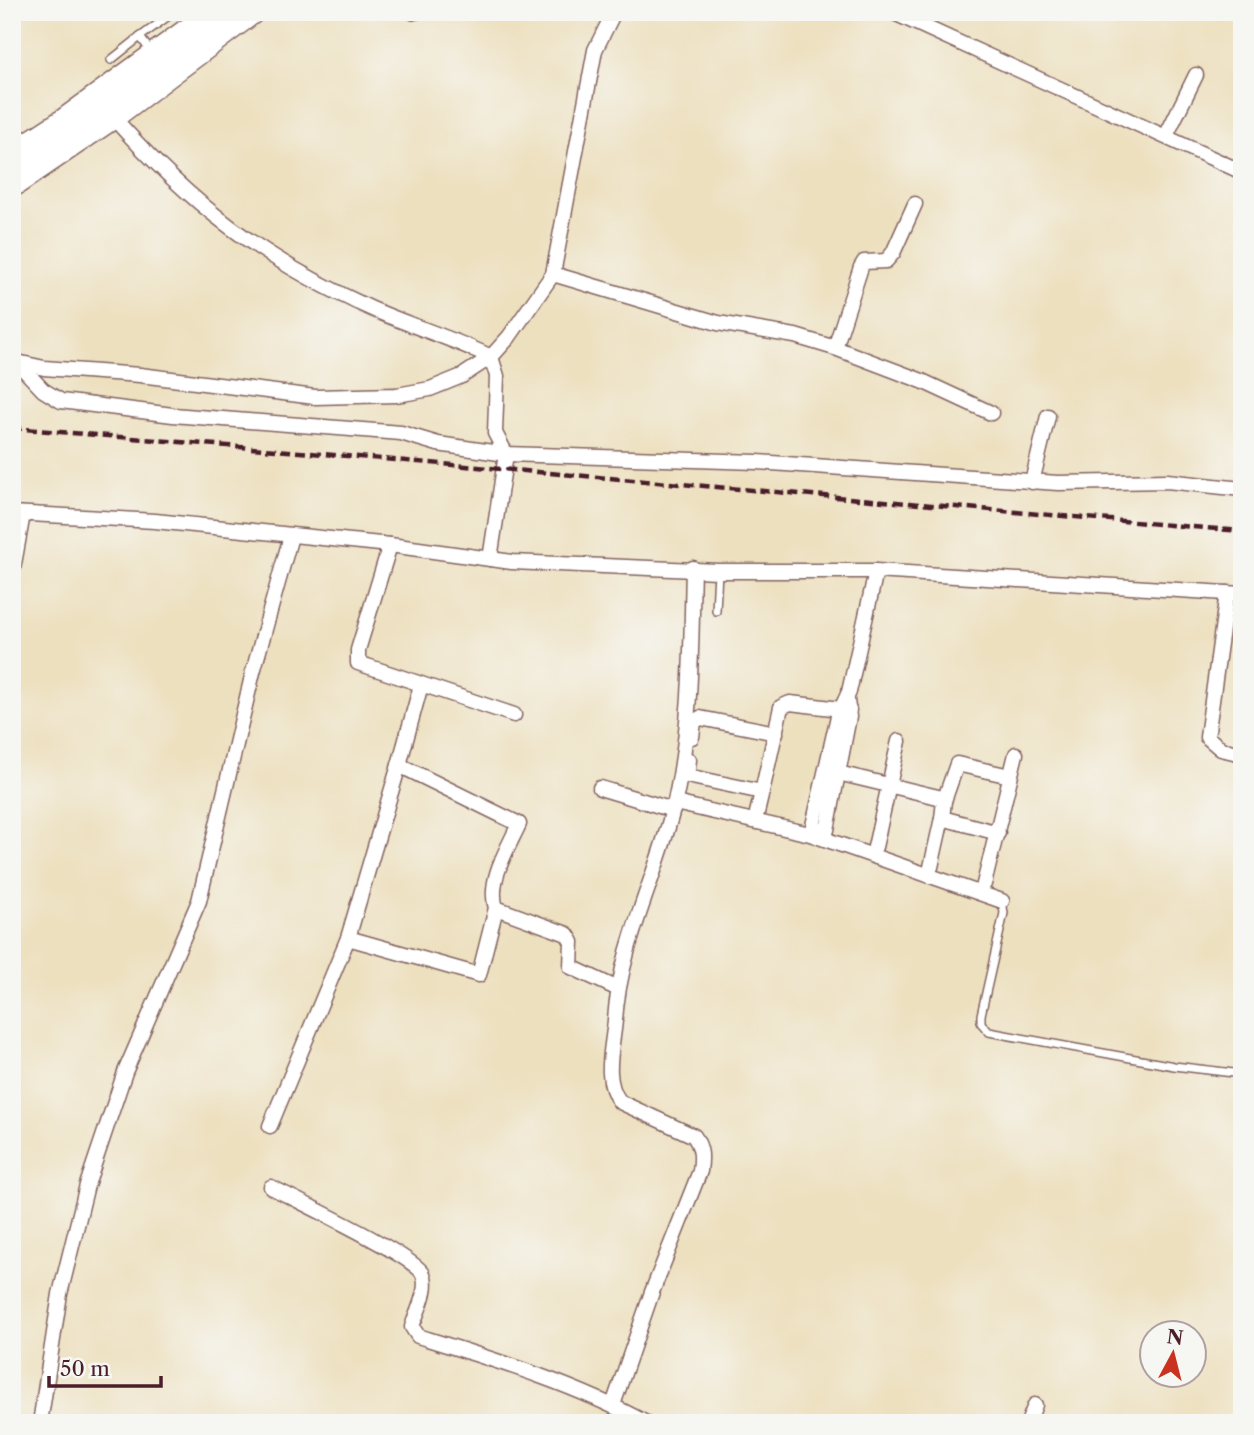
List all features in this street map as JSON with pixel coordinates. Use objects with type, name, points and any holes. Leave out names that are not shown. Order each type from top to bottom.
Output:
[{"type":"highway","points":[[12,156],[147,47],[215,12]]},
{"type":"highway","points":[[12,184],[112,116],[250,12]]},
{"type":"street","points":[[14,359],[44,368],[165,378],[315,397],[356,398],[430,389],[462,376],[491,356],[523,321],[553,274],[595,50],[614,12]]},
{"type":"street","points":[[892,12],[1242,172]]},
{"type":"street","points":[[1166,135],[1196,75]]},
{"type":"street","points":[[112,116],[185,193],[267,255],[374,310],[446,335],[491,356],[497,376],[495,433],[506,453],[490,559]]},
{"type":"street","points":[[835,348],[861,267],[864,262],[886,261],[893,253],[915,204]]},
{"type":"street","points":[[553,274],[718,323],[795,336],[835,348],[922,381],[991,414]]},
{"type":"street","points":[[14,359],[43,390],[61,401],[173,415],[401,433],[438,444],[506,453],[757,462],[1032,482],[1167,481],[1242,489]]},
{"type":"street","points":[[1032,482],[1048,416]]},
{"type":"street","points":[[12,575],[18,514],[155,521],[390,545],[512,562],[718,571],[876,571],[1234,593],[1207,737],[1221,749],[1242,754]]},
{"type":"street","points":[[40,1423],[60,1294],[77,1220],[125,1072],[199,901],[253,672],[290,536]]},
{"type":"street","points":[[390,545],[358,650],[358,663],[514,715]]},
{"type":"street","points":[[613,1405],[652,1292],[700,1171],[702,1156],[701,1146],[694,1136],[620,1102],[614,1094],[610,1070],[616,988],[674,806],[687,709],[693,568]]},
{"type":"street","points":[[876,571],[845,706],[833,774],[888,785],[944,801]]},
{"type":"street","points":[[270,1126],[348,937],[421,685]]},
{"type":"street","points":[[757,813],[779,710],[784,705],[845,706]]},
{"type":"street","points":[[762,792],[687,776],[694,722],[700,718],[776,733]]},
{"type":"street","points":[[875,847],[898,741]]},
{"type":"street","points":[[984,884],[1016,754]]},
{"type":"street","points":[[931,867],[944,801],[957,764],[1010,776]]},
{"type":"street","points":[[348,937],[479,975],[496,908],[494,887],[519,824],[399,765]]},
{"type":"street","points":[[600,788],[820,837],[1002,901]]},
{"type":"street","points":[[942,818],[998,833]]},
{"type":"street","points":[[496,908],[502,913],[567,934],[572,942],[571,967],[616,988]]},
{"type":"street","points":[[271,1186],[399,1255],[422,1273],[425,1284],[412,1327],[418,1336],[486,1357],[613,1405],[646,1423]]},
{"type":"street","points":[[1028,1423],[1035,1405]]},
{"type":"lane","points":[[111,60],[147,47],[174,12]]},
{"type":"lane","points":[[405,12],[413,16],[427,12]]},
{"type":"lane","points":[[716,611],[718,571]]},
{"type":"lane","points":[[1002,901],[1004,913],[981,1014],[981,1023],[989,1032],[1121,1057],[1242,1074]]},
{"type":"railway","points":[[12,428],[1242,531]]}]
